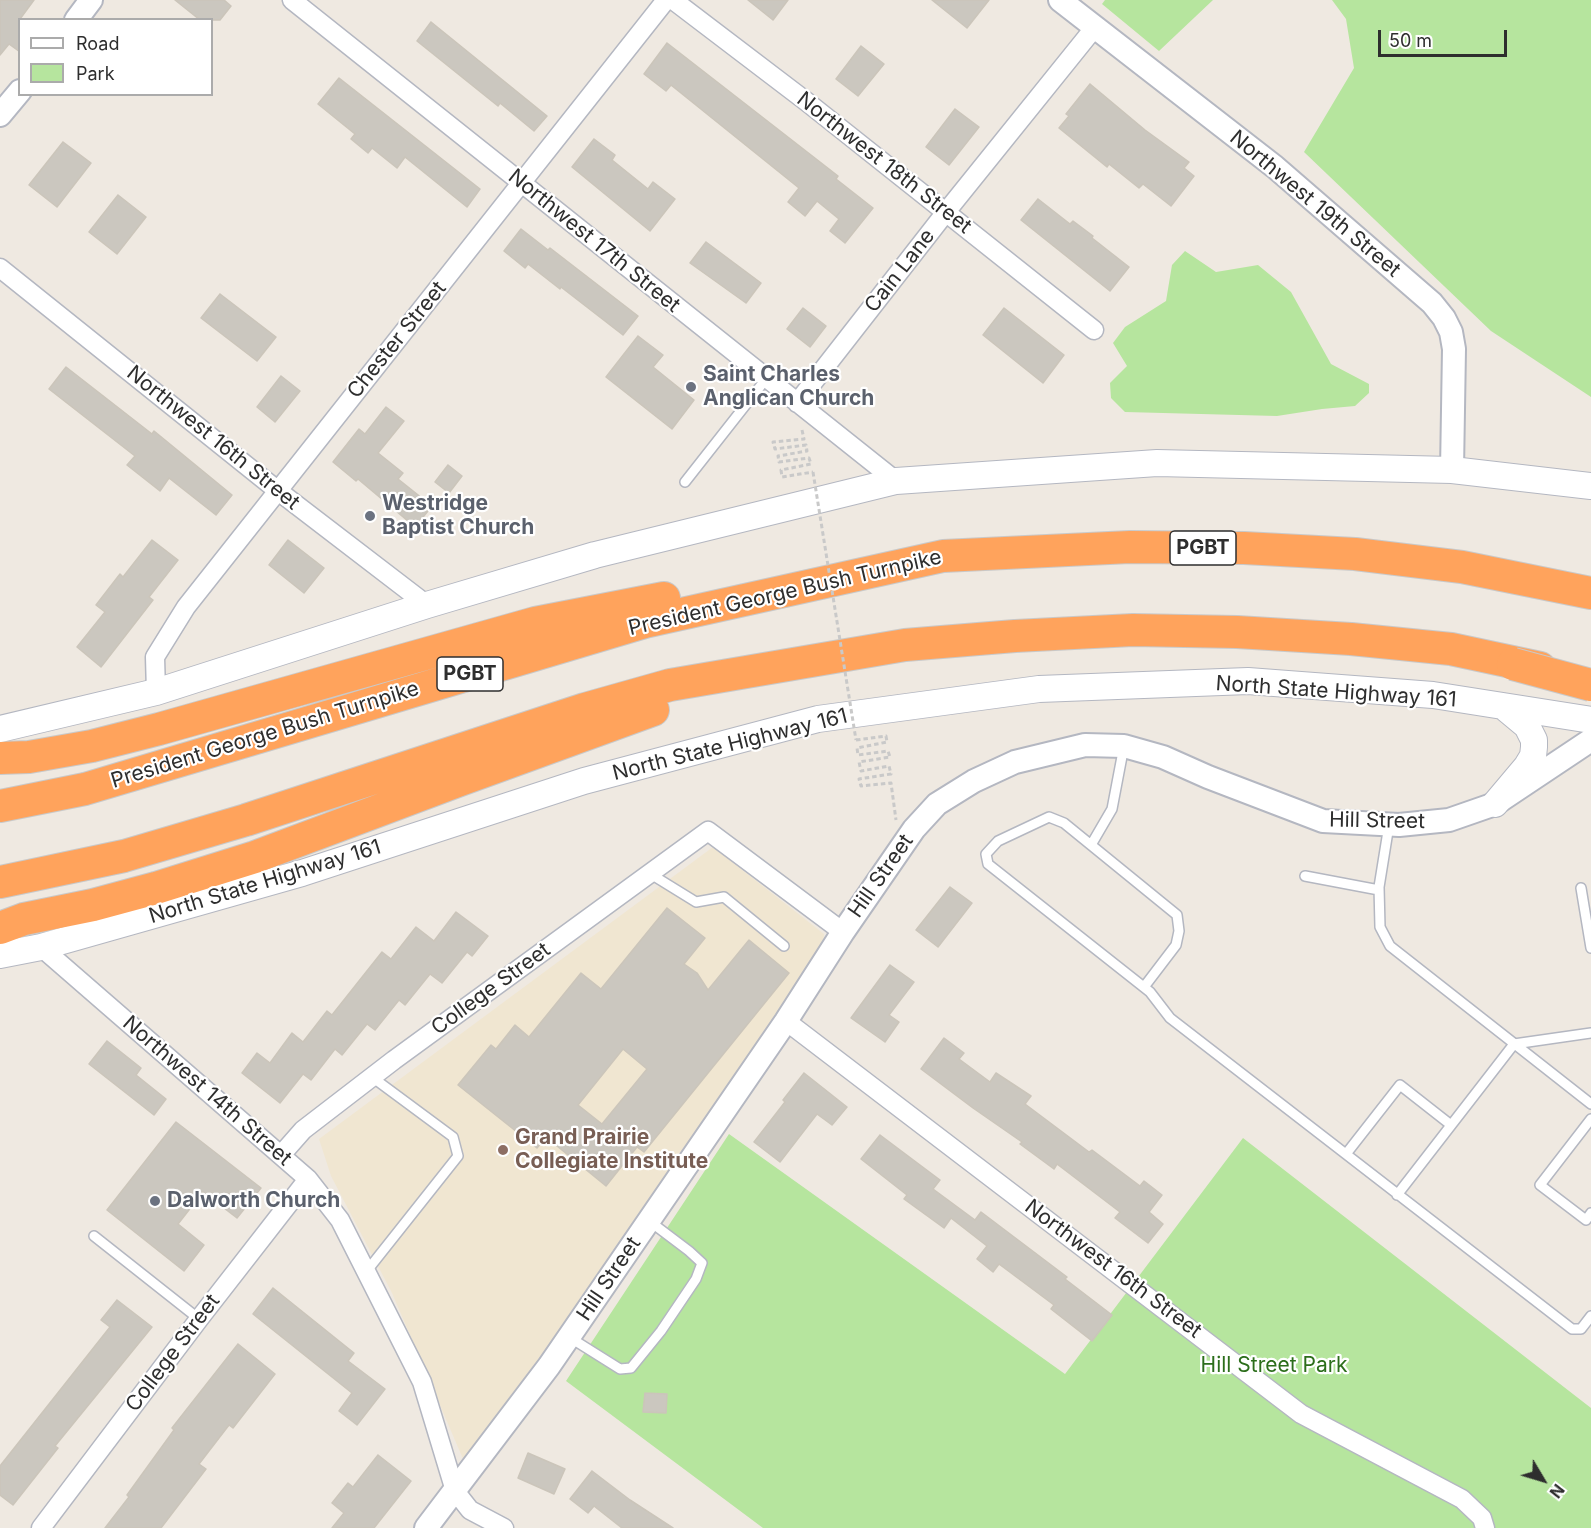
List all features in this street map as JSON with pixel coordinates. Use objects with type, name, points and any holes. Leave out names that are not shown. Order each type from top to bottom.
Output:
[{"type":"highway","name":"President George Bush Turnpike","points":[[0,806],[85,789],[645,622],[944,556],[1130,547],[1244,548],[1355,554],[1462,567],[1591,593]]},
{"type":"highway","points":[[0,758],[40,755],[92,746],[535,623],[864,559],[944,556]]},
{"type":"highway","points":[[0,882],[124,856],[257,816],[585,709],[670,685],[905,645],[1133,630],[1237,632],[1340,638],[1451,649],[1591,685]]},
{"type":"highway","points":[[1513,664],[1591,676]]},
{"type":"highway","points":[[0,928],[24,919],[93,905],[156,888],[255,857],[591,731],[780,666]]},
{"type":"main road","points":[[0,729],[156,692],[427,605],[595,555],[896,481],[1157,463],[1452,470],[1591,486]]},
{"type":"main road","name":"North State Highway 161","points":[[0,955],[41,947],[302,873],[584,781],[818,719],[1039,689],[1248,681],[1433,695],[1591,720]]},
{"type":"main road","points":[[1551,713],[1591,685]]},
{"type":"main road","points":[[1495,804],[1527,766],[1533,756],[1534,747],[1534,740],[1527,726],[1503,706]]},
{"type":"street","name":"Northwest 17th Street","points":[[292,0],[896,481]]},
{"type":"street","name":"Chester Street","points":[[156,692],[156,657],[186,607],[666,0]]},
{"type":"street","name":"Northwest 18th Street","points":[[673,0],[1094,330]]},
{"type":"street","name":"Northwest 19th Street","points":[[1060,0],[1275,167],[1432,303],[1444,318],[1451,332],[1454,349],[1452,470]]},
{"type":"street","name":"Cain Lane","points":[[797,403],[946,212],[1095,27]]},
{"type":"street","points":[[2,109],[18,93]]},
{"type":"street","name":"Northwest 16th Street","points":[[0,268],[277,490],[427,605]]},
{"type":"street","name":"Hill Street","points":[[426,1528],[569,1337],[786,1021],[843,932],[914,829],[937,804],[974,781],[1015,762],[1085,745],[1124,746],[1163,757],[1218,781],[1323,821],[1389,825],[1449,820],[1495,804],[1591,740]]},
{"type":"street","name":"College Street","points":[[281,1155],[303,1130],[372,1077],[708,831],[843,932]]},
{"type":"street","name":"Northwest 14th Street","points":[[41,947],[308,1179],[340,1220],[422,1382],[455,1491],[470,1510],[504,1528]]},
{"type":"street","name":"Northwest 16th Street","points":[[786,1021],[1301,1414],[1462,1499],[1483,1523]]},
{"type":"street","name":"College Street","points":[[41,1528],[308,1179]]},
{"type":"lane","points":[[685,482],[766,379]]},
{"type":"lane","points":[[1091,845],[1112,808],[1124,746]]},
{"type":"lane","points":[[1144,987],[1176,945],[1179,931],[1177,915],[1064,823],[1049,817],[998,841],[986,854],[988,864],[1150,992],[1170,1018],[1572,1329],[1581,1329],[1591,1316]]},
{"type":"lane","points":[[1389,825],[1379,890],[1380,927],[1390,946],[1591,1104]]},
{"type":"lane","points":[[649,873],[696,902],[724,897],[784,946]]},
{"type":"lane","points":[[1305,876],[1379,890]]},
{"type":"lane","points":[[1581,888],[1591,948]]},
{"type":"lane","points":[[1397,1195],[1514,1044],[1591,1033]]},
{"type":"lane","points":[[366,1272],[458,1156],[453,1137],[372,1077]]},
{"type":"lane","points":[[1346,1154],[1400,1086],[1451,1125]]},
{"type":"lane","points":[[1591,1119],[1540,1185],[1586,1220],[1591,1213]]},
{"type":"lane","points":[[569,1337],[620,1369],[631,1368],[662,1331],[696,1279],[702,1263],[648,1220]]},
{"type":"lane","points":[[94,1236],[199,1319]]},
{"type":"path","points":[[797,403],[804,439],[773,442],[775,449],[806,445],[807,451],[778,456],[778,462],[809,458],[811,464],[781,470],[782,477],[813,472],[856,740],[886,736],[887,742],[857,748],[858,755],[888,752],[890,757],[859,762],[861,771],[889,766],[891,774],[859,779],[861,786],[891,783]]},
{"type":"shaded area","name":"Grand Prairie Collegiate Institute","points":[[713,847],[824,934],[823,944],[545,1356],[463,1459],[392,1293],[331,1176],[319,1139]]},
{"type":"green space","points":[[1105,0],[1213,0],[1159,51],[1102,4]]},
{"type":"green space","points":[[1332,0],[1591,0],[1591,397],[1491,331],[1304,152],[1354,68],[1346,19]]},
{"type":"green space","points":[[1185,251],[1216,272],[1258,265],[1291,292],[1331,364],[1369,384],[1369,393],[1355,406],[1277,416],[1125,412],[1111,398],[1110,383],[1127,366],[1113,343],[1125,327],[1166,301],[1172,265]]},
{"type":"green space","name":"Hill Street Park","points":[[729,1134],[1065,1374],[1243,1138],[1591,1408],[1591,1528],[763,1528],[566,1381]]},
{"type":"building","points":[[0,0],[34,0],[21,18],[18,18],[18,51],[9,44],[0,55]]},
{"type":"building","points":[[175,0],[224,0],[231,6],[220,20],[198,18]]},
{"type":"building","points":[[748,0],[788,0],[773,20]]},
{"type":"building","points":[[932,0],[989,0],[967,28]]},
{"type":"building","points":[[431,22],[547,116],[534,131],[500,103],[498,106],[417,41]]},
{"type":"building","points":[[667,43],[838,176],[836,179],[873,208],[845,243],[830,231],[839,219],[817,201],[805,216],[788,202],[799,188],[671,85],[666,91],[644,74]]},
{"type":"building","points":[[861,46],[884,64],[858,96],[836,79]]},
{"type":"building","points":[[339,78],[480,189],[467,207],[405,157],[397,168],[372,148],[368,153],[351,139],[355,134],[318,104]]},
{"type":"building","points":[[1090,84],[1145,130],[1189,162],[1184,168],[1194,176],[1171,206],[1143,184],[1139,188],[1109,164],[1107,167],[1059,128],[1069,116],[1066,114]]},
{"type":"building","points":[[955,109],[979,127],[949,165],[926,147]]},
{"type":"building","points":[[594,139],[615,155],[612,160],[648,189],[653,182],[675,199],[650,231],[572,167]]},
{"type":"building","points":[[63,142],[91,163],[57,207],[29,185]]},
{"type":"building","points":[[118,195],[146,217],[117,254],[89,232]]},
{"type":"building","points":[[1038,199],[1070,224],[1073,221],[1129,267],[1110,291],[1021,220]]},
{"type":"building","points":[[521,229],[548,250],[550,248],[638,316],[623,335],[561,287],[560,289],[528,264],[525,268],[504,251]]},
{"type":"building","points":[[706,242],[761,283],[746,303],[690,263]]},
{"type":"building","points":[[220,294],[276,337],[257,361],[201,318]]},
{"type":"building","points":[[803,308],[826,326],[810,347],[787,329]]},
{"type":"building","points":[[1004,308],[1064,355],[1043,383],[983,335]]},
{"type":"building","points":[[638,336],[663,355],[653,367],[694,400],[672,429],[606,377]]},
{"type":"building","points":[[66,367],[152,434],[154,431],[232,495],[216,515],[169,478],[160,491],[127,465],[135,456],[49,389]]},
{"type":"building","points":[[281,376],[300,391],[275,422],[257,407]]},
{"type":"building","points":[[386,407],[404,421],[378,453],[403,473],[398,479],[432,506],[415,527],[358,479],[356,481],[333,462],[359,429],[365,434]]},
{"type":"building","points":[[448,465],[462,476],[449,493],[435,482]]},
{"type":"building","points":[[152,540],[178,560],[149,597],[153,600],[101,667],[77,647],[105,612],[96,605],[120,574],[123,577]]},
{"type":"building","points":[[288,540],[324,568],[304,593],[269,565]]},
{"type":"building","points":[[950,887],[972,903],[938,947],[916,930]]},
{"type":"building","points":[[667,908],[705,938],[684,964],[697,973],[708,990],[749,940],[789,973],[644,1152],[637,1147],[606,1186],[546,1137],[537,1148],[458,1085],[491,1045],[496,1049],[515,1025],[529,1037],[581,973],[601,989]],"holes":[[[623,1049],[647,1069],[602,1124],[578,1105]]]},
{"type":"building","points":[[456,912],[488,936],[472,956],[467,952],[442,983],[430,974],[405,1005],[399,1000],[375,1030],[367,1024],[342,1055],[335,1049],[311,1080],[303,1074],[280,1103],[242,1073],[257,1053],[270,1063],[292,1033],[303,1042],[327,1011],[332,1015],[382,952],[391,959],[416,927],[434,941]]},
{"type":"building","points":[[890,965],[914,982],[889,1015],[899,1022],[885,1042],[851,1018]]},
{"type":"building","points":[[944,1038],[964,1053],[959,1059],[990,1082],[996,1073],[1031,1096],[1025,1104],[1089,1152],[1092,1150],[1140,1186],[1144,1181],[1162,1195],[1149,1212],[1163,1224],[1148,1243],[1115,1218],[1120,1212],[1057,1164],[1054,1169],[1020,1144],[1022,1142],[921,1069]]},
{"type":"building","points":[[107,1041],[141,1068],[136,1075],[166,1099],[154,1115],[89,1064]]},
{"type":"building","points":[[804,1073],[847,1107],[832,1125],[817,1114],[780,1162],[754,1142]]},
{"type":"building","name":"Dalworth Church","points":[[176,1122],[261,1188],[237,1218],[203,1192],[178,1224],[204,1245],[184,1271],[107,1210]]},
{"type":"building","points":[[880,1135],[940,1180],[933,1189],[975,1220],[981,1212],[1067,1277],[1065,1279],[1112,1315],[1092,1341],[1051,1309],[1054,1305],[999,1264],[993,1272],[977,1259],[987,1246],[951,1218],[944,1228],[904,1199],[907,1195],[861,1159]]},
{"type":"building","points":[[273,1288],[354,1353],[348,1361],[385,1389],[357,1425],[339,1411],[352,1393],[253,1314]]},
{"type":"building","points":[[117,1300],[152,1327],[55,1446],[58,1448],[13,1505],[0,1495],[0,1466],[110,1327],[101,1320]]},
{"type":"building","points":[[238,1344],[275,1374],[233,1428],[229,1425],[199,1464],[206,1469],[161,1528],[105,1528],[174,1430],[172,1428]]},
{"type":"building","points":[[645,1393],[667,1394],[666,1413],[643,1412]]},
{"type":"building","points":[[528,1453],[565,1469],[554,1494],[518,1478]]},
{"type":"building","points":[[378,1455],[411,1481],[374,1528],[332,1528],[344,1513],[332,1503],[348,1483],[353,1487]]},
{"type":"building","points":[[592,1471],[630,1500],[673,1528],[622,1528],[594,1506],[588,1513],[570,1499]]},
{"type":"place","name":"Saint Charles Anglican Church","points":[[691,387]]},
{"type":"place","name":"Westridge Baptist Church","points":[[370,516]]},
{"type":"place","name":"Grand Prairie Collegiate Institute","points":[[503,1150]]},
{"type":"place","name":"Dalworth Church","points":[[155,1201]]}]
